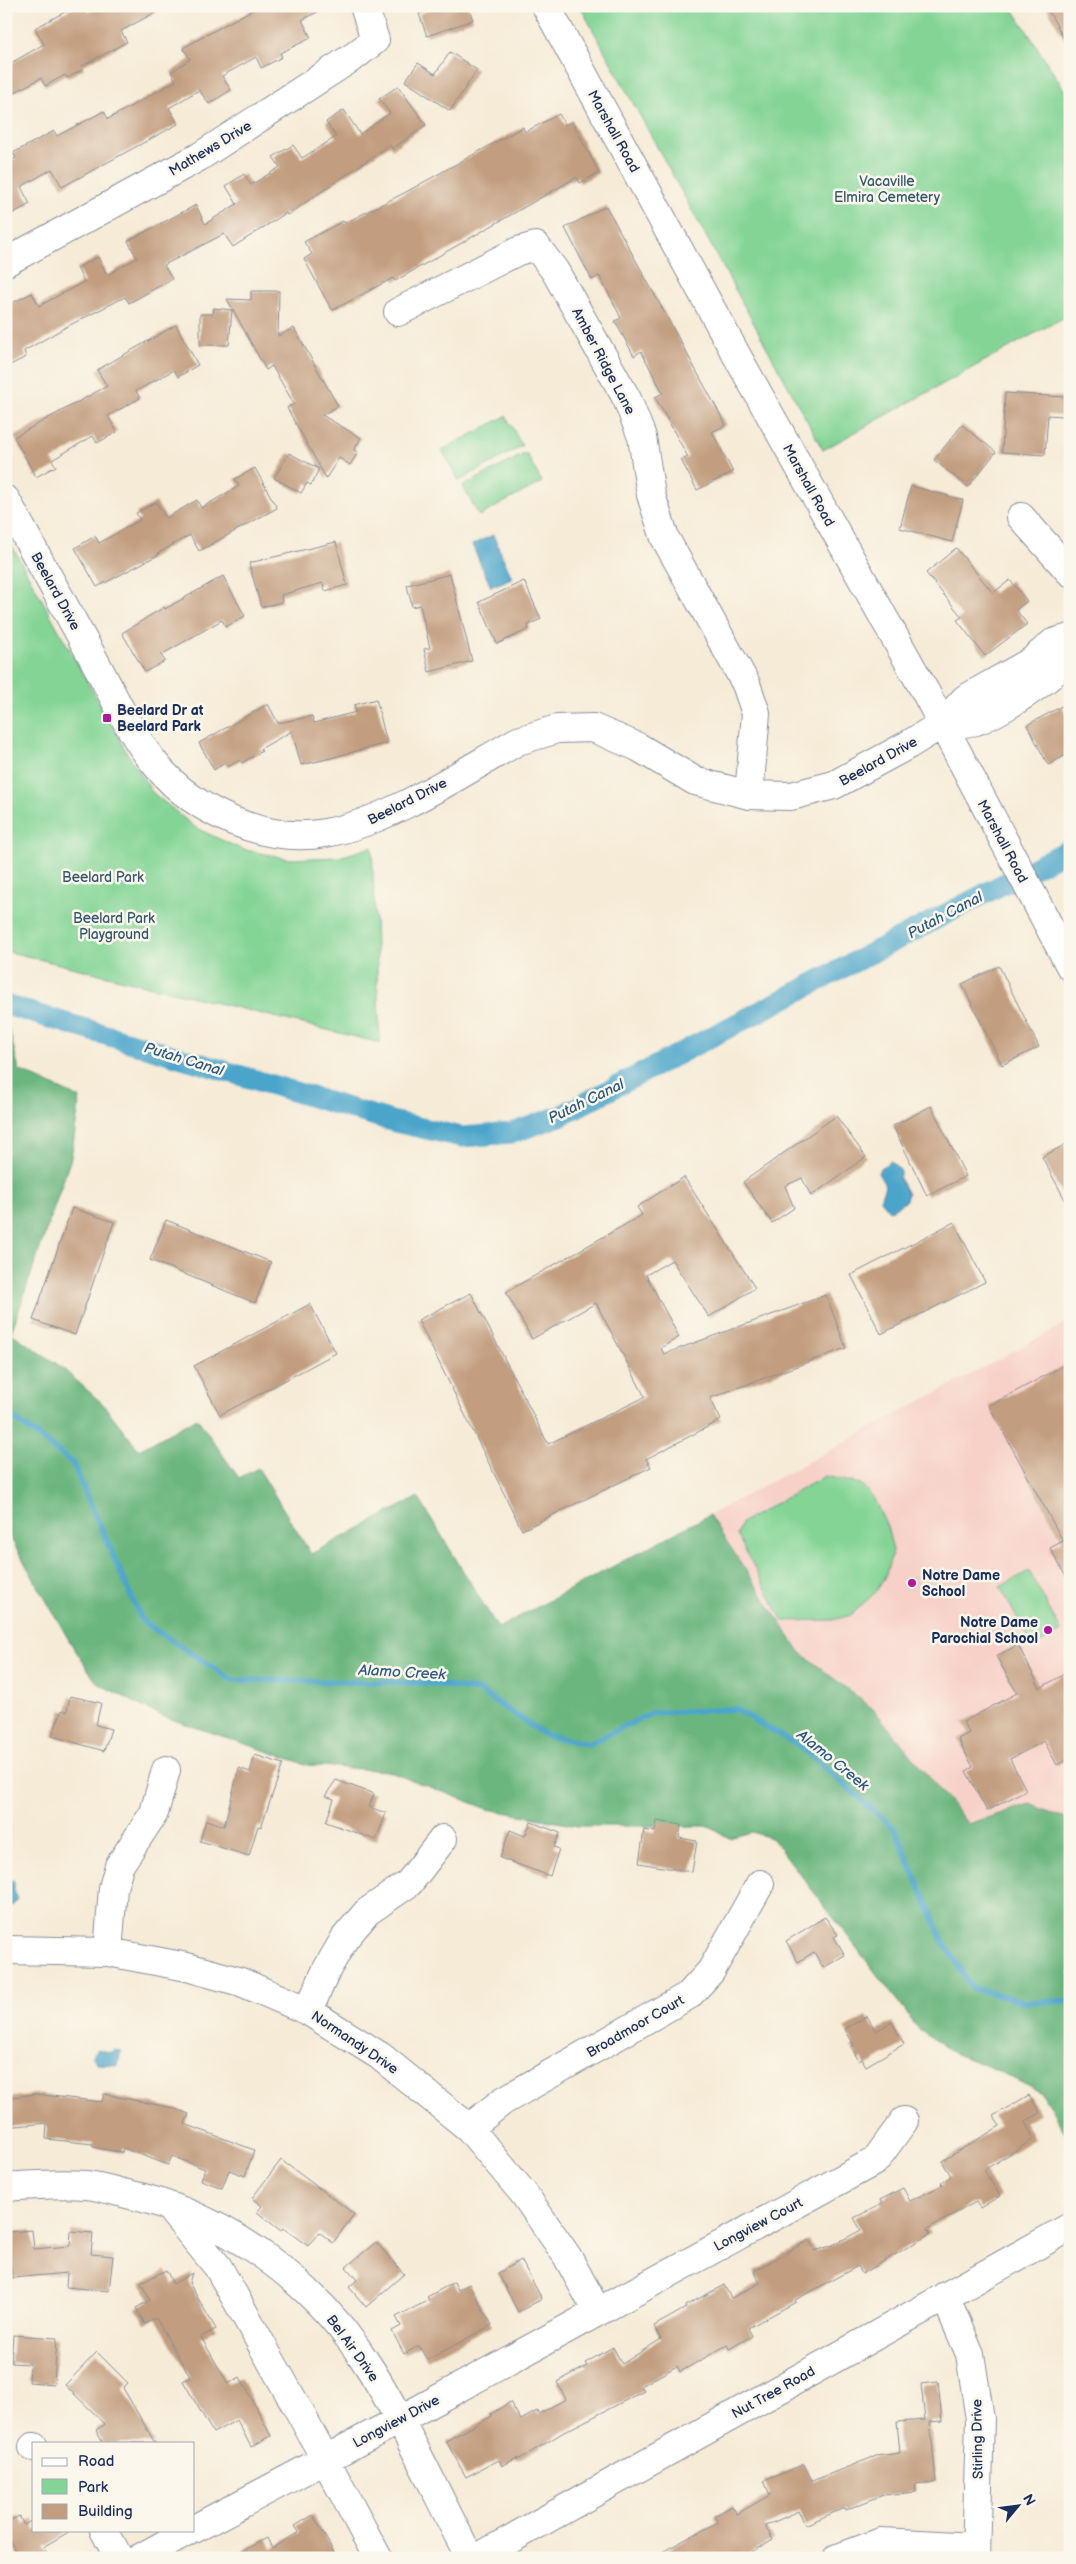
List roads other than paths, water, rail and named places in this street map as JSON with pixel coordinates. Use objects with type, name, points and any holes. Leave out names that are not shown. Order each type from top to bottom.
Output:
[{"type":"street","name":"Mathews Drive","points":[[6,262],[198,157],[356,55],[374,40],[364,6]]},
{"type":"street","name":"Marshall Road","points":[[546,6],[942,724],[1070,966]]},
{"type":"street","name":"Amber Ridge Lane","points":[[398,312],[518,251],[536,246],[555,271],[627,399],[642,437],[651,495],[665,538],[746,684],[756,713],[749,795]]},
{"type":"street","name":"Beelard Drive","points":[[6,500],[129,722],[156,766],[186,794],[229,820],[250,827],[285,834],[323,834],[341,830],[380,816],[518,741],[536,734],[575,727],[593,728],[615,736],[695,781],[749,795],[791,796],[834,785],[908,745],[942,724],[965,699],[1032,661],[1053,643],[1070,638]]},
{"type":"street","points":[[1021,517],[1070,572]]},
{"type":"street","name":"Beelard Drive","points":[[942,724],[976,721],[1017,699],[1052,673],[1067,660],[1070,654]]},
{"type":"street","points":[[108,1952],[113,1888],[119,1866],[154,1814],[166,1770]]},
{"type":"street","points":[[308,2011],[327,1969],[345,1938],[366,1912],[414,1878],[443,1839]]},
{"type":"street","name":"Broadmoor Court","points":[[469,2128],[503,2101],[689,1995],[711,1971],[760,1884]]},
{"type":"street","name":"Normandy Drive","points":[[6,1950],[108,1952],[187,1967],[242,1982],[308,2011],[380,2056],[469,2128],[524,2194],[567,2256],[597,2311]]},
{"type":"street","name":"Longview Court","points":[[597,2311],[875,2161],[904,2121]]},
{"type":"street","name":"Bel Air Drive","points":[[6,2187],[86,2185],[166,2205],[225,2230],[274,2263],[309,2293],[339,2326],[371,2370],[470,2558]]},
{"type":"street","points":[[166,2205],[192,2233],[218,2267],[302,2416],[323,2459],[378,2558]]},
{"type":"street","name":"Nut Tree Road","points":[[478,2558],[1070,2228]]},
{"type":"street","name":"Stirling Drive","points":[[945,2296],[970,2354],[980,2419],[976,2552]]},
{"type":"street","name":"Longview Drive","points":[[195,2528],[399,2420],[597,2311]]},
{"type":"street","points":[[105,2532],[120,2558]]},
{"type":"street","name":"Longview Drive","points":[[140,2558],[188,2532]]},
{"type":"street","points":[[838,2558],[881,2542],[976,2552]]},
{"type":"water","points":[[493,535],[512,578],[491,587],[472,545]]},
{"type":"water","points":[[891,1161],[901,1171],[899,1178],[908,1194],[905,1202],[889,1211],[880,1200],[885,1185],[878,1173],[880,1168]]},
{"type":"water","points":[[9,1878],[14,1881],[14,1891],[18,1899],[12,1906],[7,1906],[6,1903],[6,1880]]},
{"type":"water","points":[[98,2049],[109,2053],[114,2050],[121,2051],[118,2065],[97,2064],[92,2055]]},
{"type":"waterway","name":"Putah Canal","points":[[6,1005],[395,1122],[462,1137],[512,1133],[560,1116],[1070,849]]},
{"type":"waterway","name":"Alamo Creek","points":[[6,1412],[72,1462],[142,1621],[232,1680],[428,1683],[480,1691],[545,1735],[589,1744],[652,1713],[735,1709],[801,1747],[895,1829],[942,1939],[972,1988],[1026,2002],[1070,2001]]},
{"type":"place","name":"Beelard Dr at Beelard Park","points":[[107,718]]},
{"type":"place","name":"Notre Dame School","points":[[912,1583]]},
{"type":"place","name":"Notre Dame Parochial School","points":[[1048,1630]]},
{"type":"park label","name":"Vacaville Elmira Cemetery","points":[[887,190]]},
{"type":"park label","name":"Beelard Park","points":[[103,877]]},
{"type":"park label","name":"Beelard Park Playground","points":[[114,926]]}]
